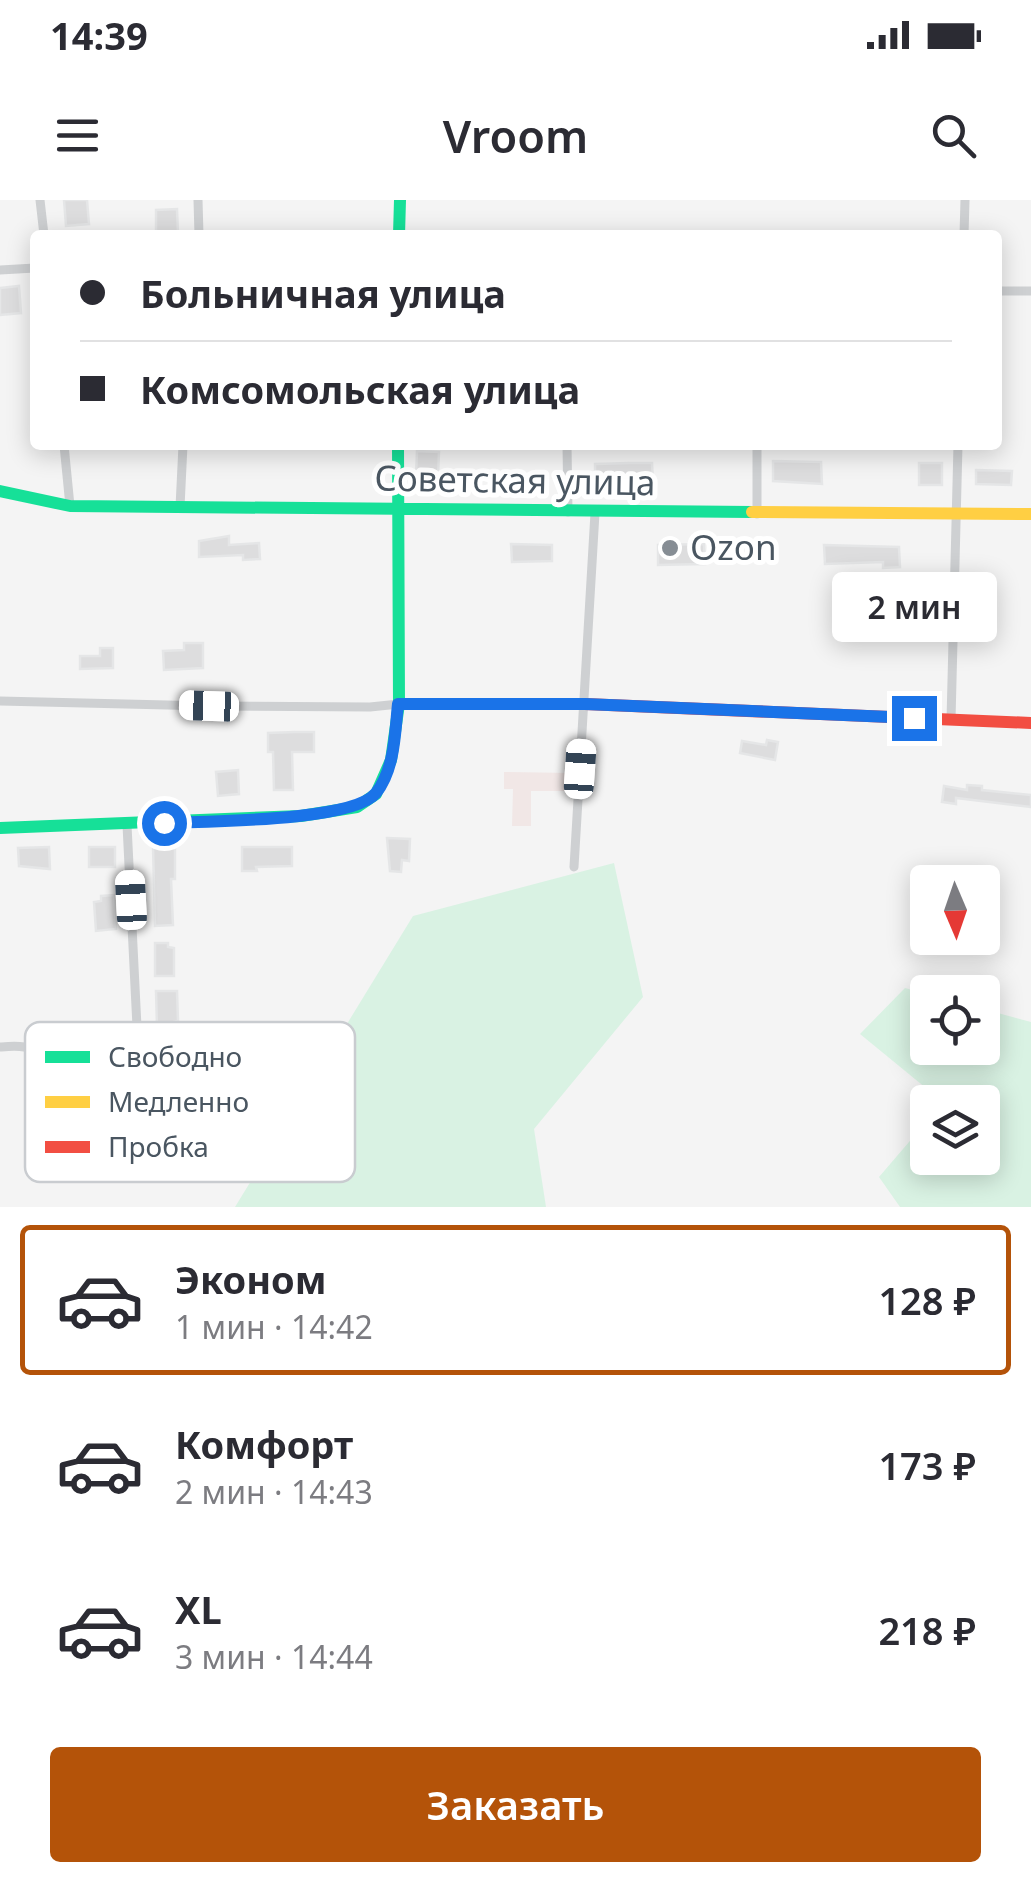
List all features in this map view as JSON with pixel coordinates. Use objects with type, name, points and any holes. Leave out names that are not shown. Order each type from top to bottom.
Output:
[{"type":"street","points":[[40,200],[43,230]]},
{"type":"street","points":[[198,200],[199,230]]},
{"type":"street","points":[[399,230],[400,200]]},
{"type":"street","points":[[964,230],[965,200]]},
{"type":"street","points":[[0,270],[30,268]]},
{"type":"street","points":[[1002,291],[1031,291]]},
{"type":"street","points":[[64,450],[70,506]]},
{"type":"street","points":[[180,507],[183,450]]},
{"type":"street","points":[[0,828],[301,816],[357,806],[376,794],[391,760],[398,704],[398,450]]},
{"type":"street","points":[[567,450],[568,512]]},
{"type":"street","points":[[757,450],[757,514]]},
{"type":"street","points":[[951,720],[958,450]]},
{"type":"street","name":"Советская улица","points":[[0,491],[70,506],[1031,514]]},
{"type":"street","points":[[574,866],[594,513]]},
{"type":"street","points":[[0,701],[245,707],[585,704],[1031,723]]},
{"type":"street","points":[[128,824],[137,1022]]},
{"type":"shaded area","points":[[504,772],[572,773],[572,791],[531,791],[531,826],[512,826],[513,789],[504,789]]},
{"type":"green space","points":[[614,863],[643,997],[534,1129],[546,1207],[235,1207],[250,1182],[355,1182],[355,1022],[348,1022],[413,916]]},
{"type":"green space","points":[[905,988],[910,989],[910,1065],[1000,1065],[1000,1014],[1031,1022],[1031,1207],[900,1207],[879,1177],[910,1141],[910,1175],[1000,1175],[1000,1085],[922,1085],[860,1034]]},
{"type":"building","points":[[64,200],[87,200],[89,224],[66,226]]},
{"type":"building","points":[[177,209],[178,230],[156,230],[156,210]]},
{"type":"building","points":[[19,286],[21,313],[0,315],[0,288]]},
{"type":"building","points":[[417,451],[439,452],[438,476],[416,476]]},
{"type":"building","points":[[773,461],[821,462],[822,484],[773,481]]},
{"type":"building","points":[[652,463],[653,482],[595,483],[595,464]]},
{"type":"building","points":[[919,463],[942,463],[942,485],[919,485]]},
{"type":"building","points":[[976,470],[1012,471],[1011,485],[976,484]]},
{"type":"building","points":[[229,536],[229,545],[259,543],[260,559],[243,560],[243,555],[199,557],[199,541]]},
{"type":"building","points":[[511,544],[552,545],[552,561],[512,562]]},
{"type":"building","points":[[704,544],[705,564],[658,565],[658,545]]},
{"type":"building","points":[[824,545],[899,547],[900,567],[883,568],[883,562],[825,564]]},
{"type":"building","points":[[184,643],[203,643],[203,668],[164,670],[163,651],[184,650]]},
{"type":"building","points":[[100,648],[113,648],[113,668],[80,669],[80,656],[100,656]]},
{"type":"building","points":[[314,732],[314,752],[292,752],[293,790],[274,790],[268,733]]},
{"type":"building","points":[[767,740],[778,742],[775,760],[740,753],[742,741],[766,745]]},
{"type":"building","points":[[238,770],[239,794],[218,796],[216,772]]},
{"type":"building","points":[[967,785],[1031,795],[1031,807],[956,798],[956,804],[942,802],[944,786],[967,790]]},
{"type":"building","points":[[387,838],[410,839],[409,861],[402,860],[401,872],[390,871]]},
{"type":"building","points":[[175,846],[175,879],[171,879],[173,925],[155,926],[153,847]]},
{"type":"building","points":[[49,847],[50,869],[19,866],[18,848]]},
{"type":"building","points":[[89,847],[115,847],[115,867],[89,867]]},
{"type":"building","points":[[242,847],[292,847],[292,866],[242,871]]},
{"type":"building","points":[[114,895],[116,929],[96,931],[94,902],[101,901],[101,896]]},
{"type":"building","points":[[155,943],[168,943],[168,947],[174,948],[174,976],[155,976]]},
{"type":"building","points":[[156,991],[177,991],[178,1021],[157,1022]]},
{"type":"traffic: fast","points":[[399,230],[400,200]]},
{"type":"traffic: fast","points":[[0,828],[301,816],[357,807],[376,794],[391,760],[399,704],[398,450]]},
{"type":"traffic: fast","points":[[0,491],[70,506],[752,512]]},
{"type":"traffic: slow","points":[[752,512],[1031,514]]},
{"type":"traffic: jam","points":[[399,704],[585,704],[1031,723]]},
{"type":"place","name":"Ozon","points":[[670,548]]},
{"type":"route","points":[[164,823],[301,816],[357,806],[376,794],[391,760],[398,704],[585,704],[914,718]]}]
